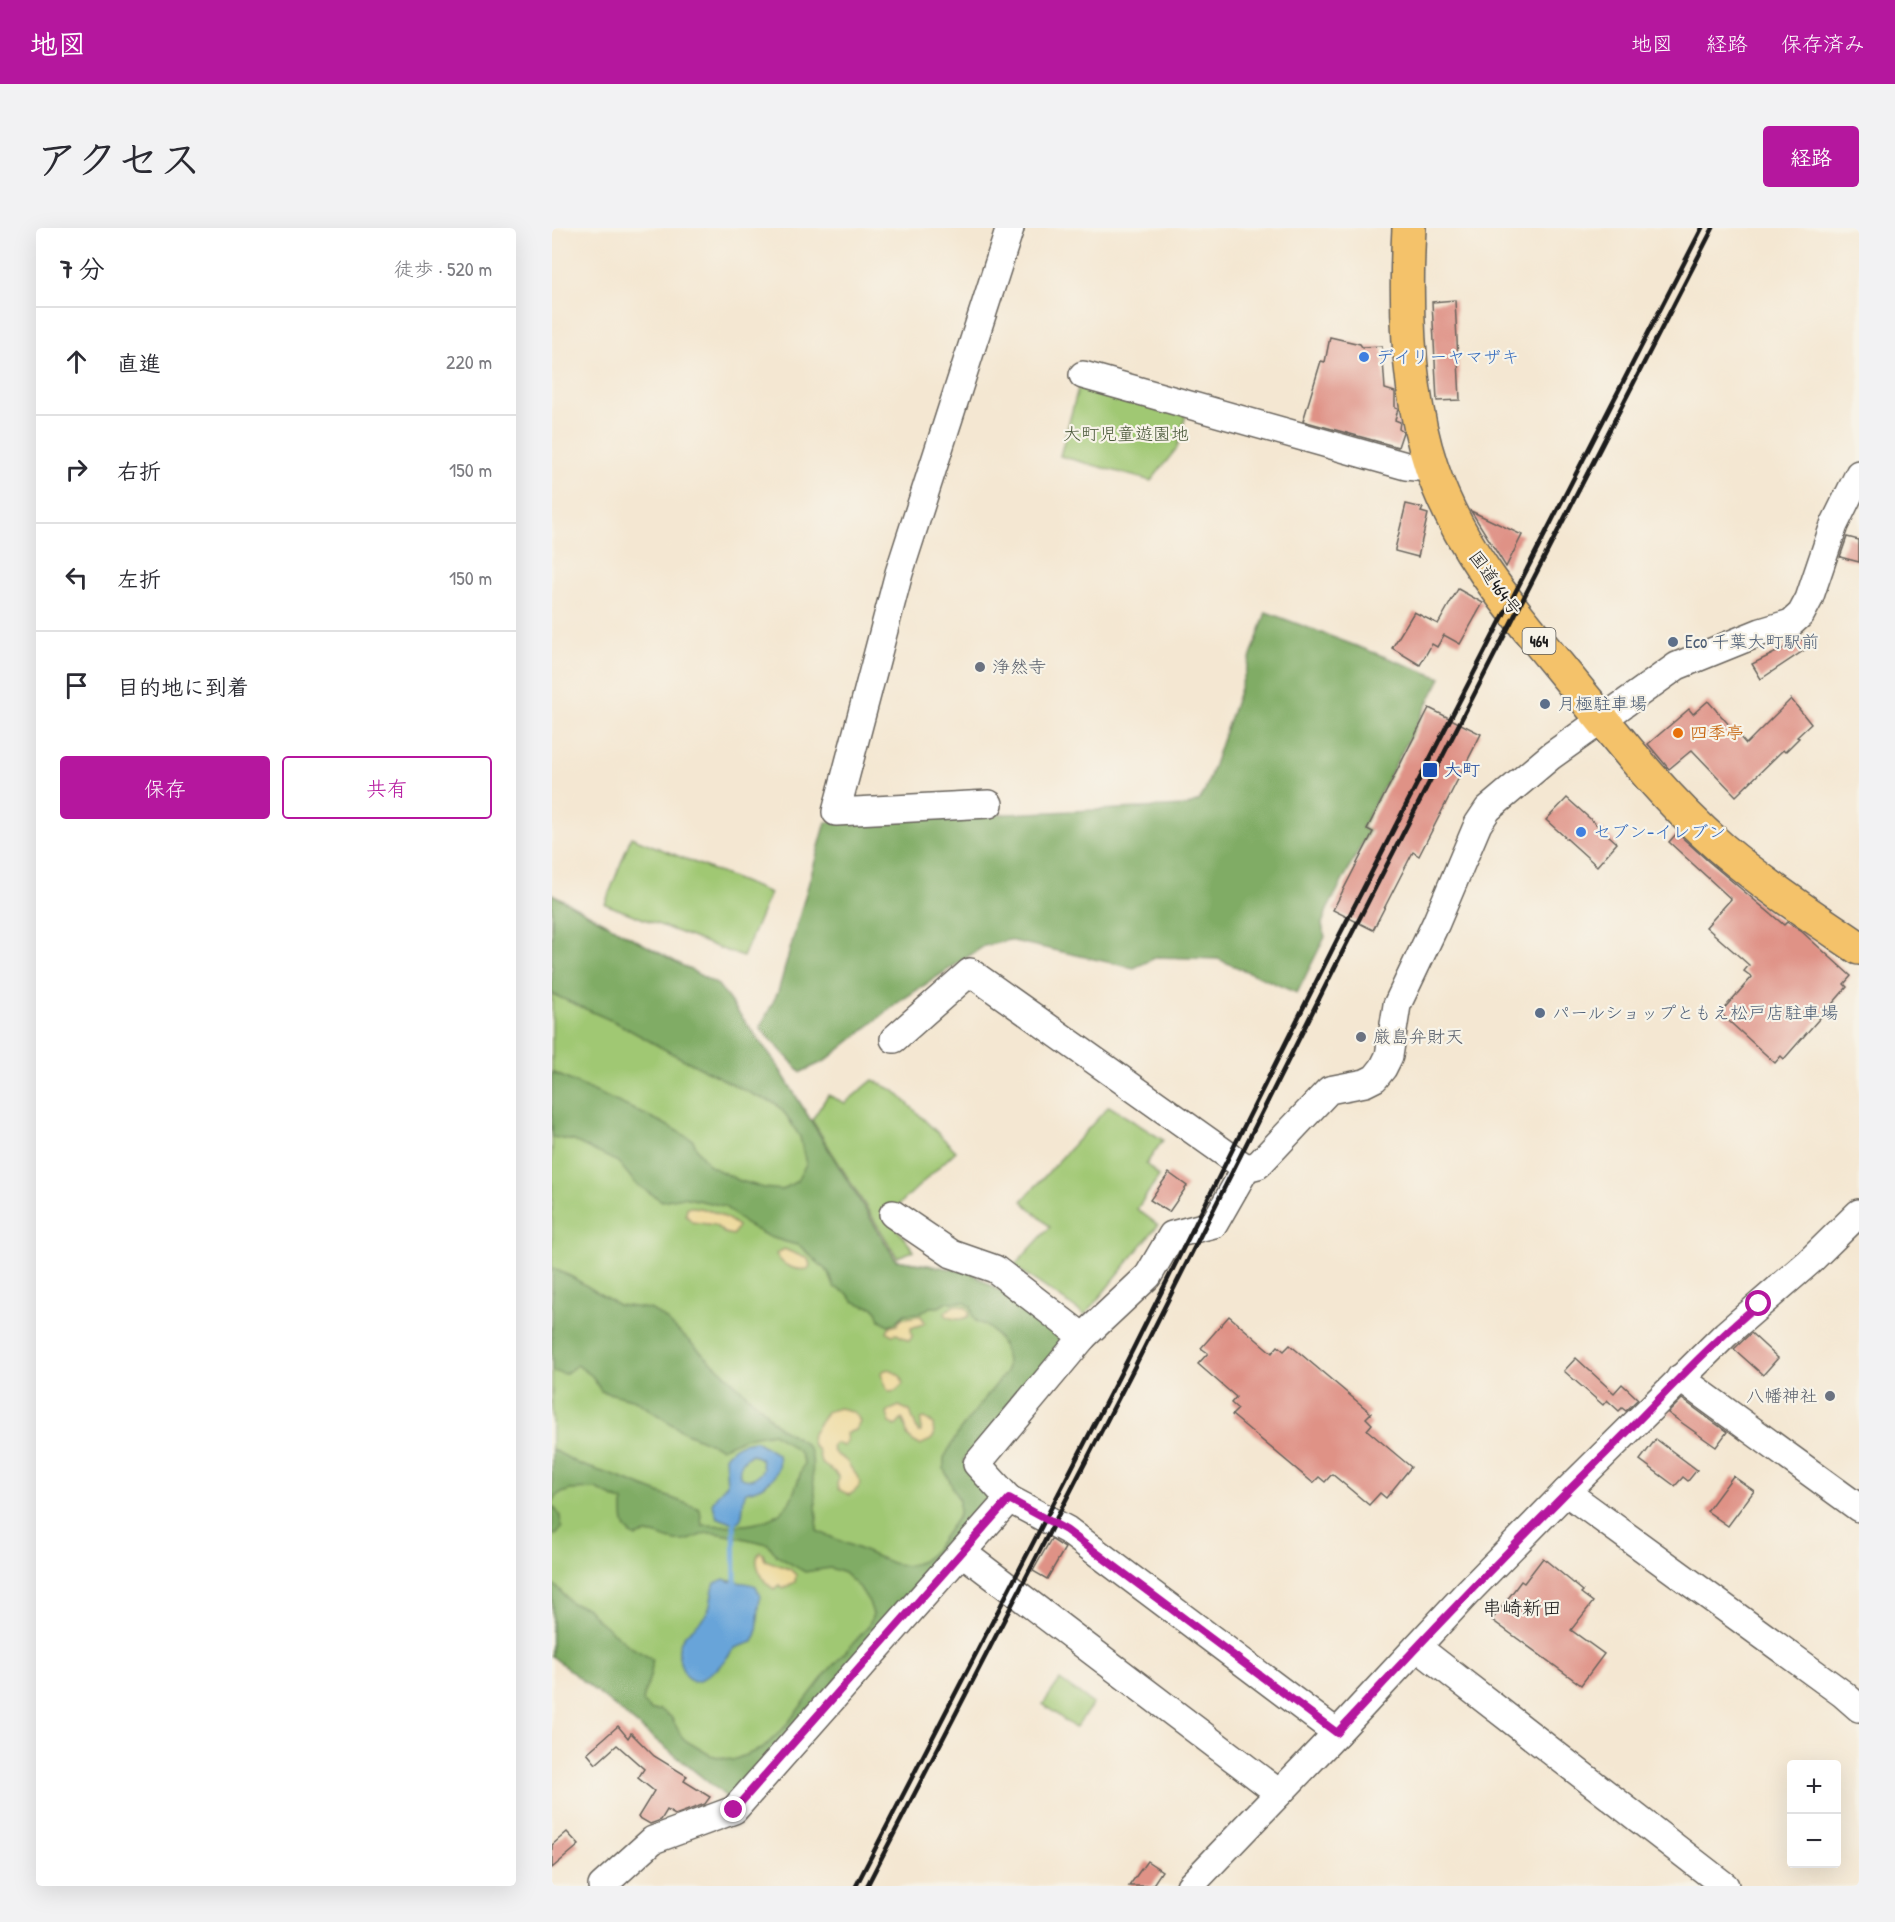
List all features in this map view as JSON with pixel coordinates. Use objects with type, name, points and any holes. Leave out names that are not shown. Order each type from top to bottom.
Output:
[{"type":"highway","name":"国道464号","points":[[1409,228],[1407,299],[1411,367],[1420,429],[1430,466],[1460,532],[1494,585],[1666,795],[1719,846],[1789,900],[1859,948]]},
{"type":"street","points":[[989,804],[836,812],[899,573],[1010,228]]},
{"type":"street","points":[[1083,375],[1406,466],[1430,466]]},
{"type":"street","points":[[1337,1733],[1066,1530],[1009,1499],[977,1464],[1083,1337],[1148,1276],[1172,1235],[1214,1224],[1246,1168],[1258,1165],[1329,1090],[1365,1083],[1375,1078],[1383,1068],[1389,1056],[1397,1005],[1436,923],[1478,824],[1488,809],[1551,756],[1677,666],[1761,632],[1791,623],[1801,614],[1809,599],[1834,525],[1859,474]]},
{"type":"street","points":[[894,1039],[970,972],[1246,1168]]},
{"type":"street","points":[[1190,1886],[1566,1492],[1742,1318],[1809,1262],[1859,1213]]},
{"type":"street","points":[[893,1214],[952,1254],[995,1269],[1083,1337]]},
{"type":"street","points":[[1680,1378],[1859,1508]]},
{"type":"street","points":[[1566,1492],[1859,1708]]},
{"type":"street","points":[[602,1886],[653,1840],[734,1810],[1009,1499]]},
{"type":"street","points":[[963,1553],[1279,1793]]},
{"type":"street","points":[[1417,1647],[1725,1886]]},
{"type":"green space","name":"大町児童遊園地","points":[[1080,381],[1187,411],[1177,448],[1151,481],[1060,456]]},
{"type":"green space","points":[[1266,612],[1441,678],[1362,828],[1369,831],[1327,910],[1322,924],[1325,937],[1297,993],[1218,959],[1157,957],[1134,968],[1009,940],[984,946],[900,1001],[825,1061],[801,1072],[760,1028],[778,992],[826,822],[1186,806],[1199,801],[1205,791]]},
{"type":"green space","points":[[631,837],[770,893],[743,957],[605,904]]},
{"type":"green space","points":[[552,894],[718,985],[775,1062],[896,1260],[970,1272],[1072,1338],[963,1460],[992,1496],[733,1802],[552,1656]]},
{"type":"green space","points":[[552,894],[718,985],[775,1062],[896,1260],[970,1272],[1072,1338],[963,1460],[992,1496],[733,1802],[552,1656],[552,1585],[557,1587],[571,1603],[586,1607],[629,1646],[652,1659],[652,1670],[643,1703],[651,1710],[661,1710],[671,1717],[683,1739],[710,1755],[733,1760],[763,1748],[784,1728],[827,1672],[868,1627],[873,1614],[869,1602],[860,1588],[844,1573],[830,1568],[805,1572],[777,1556],[768,1544],[713,1533],[681,1541],[653,1534],[636,1537],[625,1527],[623,1502],[596,1489],[570,1490],[557,1495],[552,1504],[552,1449],[579,1464],[700,1509],[702,1525],[751,1524],[774,1516],[784,1509],[791,1499],[804,1463],[799,1452],[773,1433],[745,1438],[721,1448],[682,1431],[635,1400],[601,1391],[592,1376],[577,1365],[565,1374],[552,1371],[552,1268],[572,1277],[618,1305],[650,1309],[662,1316],[766,1412],[775,1424],[799,1439],[811,1452],[817,1531],[892,1563],[908,1566],[922,1561],[932,1553],[959,1515],[959,1501],[944,1469],[944,1458],[960,1430],[1006,1372],[1005,1352],[999,1339],[989,1328],[976,1321],[971,1307],[965,1302],[947,1302],[939,1307],[930,1307],[921,1313],[905,1314],[889,1325],[880,1320],[873,1307],[853,1301],[847,1293],[834,1287],[829,1273],[800,1246],[769,1237],[745,1224],[724,1206],[683,1197],[662,1201],[636,1184],[618,1162],[574,1141],[552,1137],[552,1072],[661,1122],[693,1140],[698,1151],[710,1166],[738,1180],[764,1188],[782,1190],[797,1181],[806,1164],[800,1137],[775,1103],[756,1096],[673,1054],[617,1023],[552,994]]},
{"type":"green space","points":[[873,1080],[895,1091],[956,1151],[887,1216],[914,1251],[897,1257],[812,1120],[828,1095],[845,1103]]},
{"type":"green space","points":[[1109,1106],[1163,1140],[1146,1164],[1159,1176],[1137,1209],[1158,1225],[1085,1315],[1014,1266],[1050,1227],[1022,1201]]},
{"type":"green space","points":[[552,1504],[560,1516],[562,1528],[556,1535],[552,1534]]},
{"type":"green space","points":[[1060,1680],[1093,1704],[1075,1728],[1043,1704]]},
{"type":"sand","points":[[687,1207],[714,1212],[738,1226],[733,1235],[724,1233],[715,1225],[692,1222],[686,1215]]},
{"type":"sand","points":[[784,1249],[808,1259],[810,1265],[808,1269],[785,1265],[776,1254]]},
{"type":"sand","points":[[955,1305],[965,1307],[969,1311],[969,1316],[958,1319],[946,1316],[945,1312]]},
{"type":"sand","points":[[921,1316],[925,1322],[911,1328],[912,1337],[909,1341],[897,1334],[892,1335],[887,1332],[889,1327],[897,1325],[901,1319]]},
{"type":"sand","points":[[890,1369],[901,1377],[903,1384],[896,1391],[890,1392],[887,1390],[881,1373]]},
{"type":"sand","points":[[899,1406],[910,1411],[918,1432],[921,1432],[921,1419],[925,1418],[933,1424],[934,1436],[931,1440],[920,1445],[907,1436],[902,1419],[896,1426],[890,1423],[887,1414]]},
{"type":"sand","points":[[839,1408],[854,1413],[860,1422],[856,1430],[846,1433],[847,1441],[844,1446],[835,1443],[832,1447],[835,1454],[847,1462],[859,1479],[859,1486],[849,1495],[838,1489],[839,1478],[836,1473],[821,1463],[818,1450],[813,1446],[811,1437],[826,1412]]},
{"type":"sand","points":[[760,1552],[765,1560],[790,1569],[796,1575],[795,1582],[784,1588],[779,1585],[774,1589],[770,1586],[758,1567]]},
{"type":"water","points":[[756,1441],[778,1455],[778,1469],[775,1475],[766,1484],[746,1492],[739,1521],[728,1521],[717,1517],[712,1503],[727,1484],[725,1457],[735,1447]],"holes":[[[752,1454],[761,1459],[763,1469],[759,1474],[750,1479],[740,1477],[740,1466],[746,1459]]]},
{"type":"water","points":[[724,1579],[756,1586],[760,1595],[757,1633],[753,1642],[735,1648],[718,1668],[699,1681],[693,1682],[685,1674],[681,1665],[680,1644],[708,1611],[715,1583]]},
{"type":"building","points":[[1455,300],[1460,400],[1437,401],[1432,302]]},
{"type":"building","points":[[1330,337],[1360,344],[1362,347],[1382,346],[1385,389],[1395,392],[1395,408],[1398,409],[1395,420],[1400,422],[1399,429],[1403,432],[1398,447],[1303,421],[1321,361],[1325,362]]},
{"type":"building","points":[[1406,504],[1423,508],[1421,512],[1428,514],[1418,557],[1395,551]]},
{"type":"building","points":[[1471,511],[1522,535],[1506,567]]},
{"type":"building","points":[[1847,537],[1859,540],[1859,562],[1840,557]]},
{"type":"building","points":[[1458,589],[1483,603],[1460,644],[1444,635],[1437,647],[1432,644],[1420,665],[1392,648],[1414,612],[1438,624]]},
{"type":"building","points":[[1807,637],[1812,645],[1761,679],[1752,664]]},
{"type":"building","points":[[1791,699],[1811,724],[1785,752],[1783,750],[1736,796],[1692,750],[1669,769],[1648,744],[1689,709],[1693,714],[1708,701],[1746,744]]},
{"type":"building","name":"大町","points":[[1429,708],[1481,734],[1419,856],[1413,852],[1373,930],[1333,910],[1373,832],[1367,829]]},
{"type":"building","name":"セブン-イレブン","points":[[1567,798],[1617,843],[1597,866],[1546,820]]},
{"type":"building","points":[[1677,833],[1784,925],[1787,922],[1801,931],[1851,976],[1844,984],[1847,987],[1784,1059],[1781,1056],[1775,1063],[1720,1013],[1752,977],[1744,971],[1749,965],[1706,927],[1731,899],[1669,842]]},
{"type":"building","points":[[1169,1173],[1187,1186],[1169,1212],[1150,1200]]},
{"type":"building","points":[[1229,1316],[1272,1353],[1278,1346],[1284,1351],[1290,1345],[1371,1413],[1366,1418],[1372,1424],[1367,1430],[1411,1467],[1386,1498],[1380,1493],[1369,1505],[1332,1474],[1325,1482],[1319,1477],[1313,1483],[1232,1415],[1238,1409],[1231,1403],[1236,1397],[1198,1364],[1208,1353],[1201,1348]]},
{"type":"building","points":[[1751,1333],[1778,1358],[1763,1375],[1734,1349]]},
{"type":"building","points":[[1576,1358],[1614,1393],[1622,1384],[1638,1399],[1626,1411],[1622,1408],[1619,1411],[1607,1400],[1603,1405],[1564,1371]]},
{"type":"building","points":[[1682,1399],[1727,1432],[1716,1447],[1668,1413]]},
{"type":"building","points":[[1656,1439],[1697,1470],[1688,1481],[1683,1477],[1675,1486],[1640,1460]]},
{"type":"building","points":[[1733,1476],[1754,1491],[1728,1526],[1707,1511]]},
{"type":"building","points":[[1051,1539],[1065,1548],[1047,1579],[1033,1571]]},
{"type":"building","points":[[1543,1558],[1593,1602],[1571,1630],[1604,1654],[1581,1685],[1492,1620],[1521,1581],[1524,1583]]},
{"type":"building","points":[[618,1726],[628,1738],[631,1733],[654,1756],[687,1776],[684,1781],[710,1797],[705,1804],[675,1815],[667,1810],[661,1820],[650,1824],[638,1817],[654,1791],[638,1778],[644,1769],[617,1745],[596,1764],[587,1753]]},
{"type":"building","points":[[567,1832],[579,1845],[552,1868],[552,1845]]},
{"type":"building","points":[[1147,1861],[1162,1871],[1152,1886],[1129,1886]]},
{"type":"waterway","points":[[734,1519],[735,1584]]},
{"type":"railway","points":[[856,1886],[1127,1361],[1340,934],[1702,228]]},
{"type":"railway","points":[[867,1886],[1136,1364],[1350,937],[1713,228]]},
{"type":"place","name":"デイリーヤマザキ","points":[[1364,357]]},
{"type":"place","name":"Eco 千葉大町駅前","points":[[1673,642]]},
{"type":"place","name":"浄然寺","points":[[980,667]]},
{"type":"place","name":"月極駐車場","points":[[1545,704]]},
{"type":"place","name":"四季亭","points":[[1678,733]]},
{"type":"place","name":"大町","points":[[1430,770]]},
{"type":"place","name":"セブン-イレブン","points":[[1581,832]]},
{"type":"place","name":"パールショップともえ松戸店駐車場","points":[[1540,1013]]},
{"type":"place","name":"厳島弁財天","points":[[1361,1037]]},
{"type":"place","name":"八幡神社","points":[[1830,1396]]},
{"type":"district","name":"串崎新田","points":[[1522,1608]]},
{"type":"route","points":[[734,1810],[909,1615],[1009,1499],[1066,1530],[1337,1733],[1466,1594],[1566,1492],[1742,1318],[1759,1304]]}]
